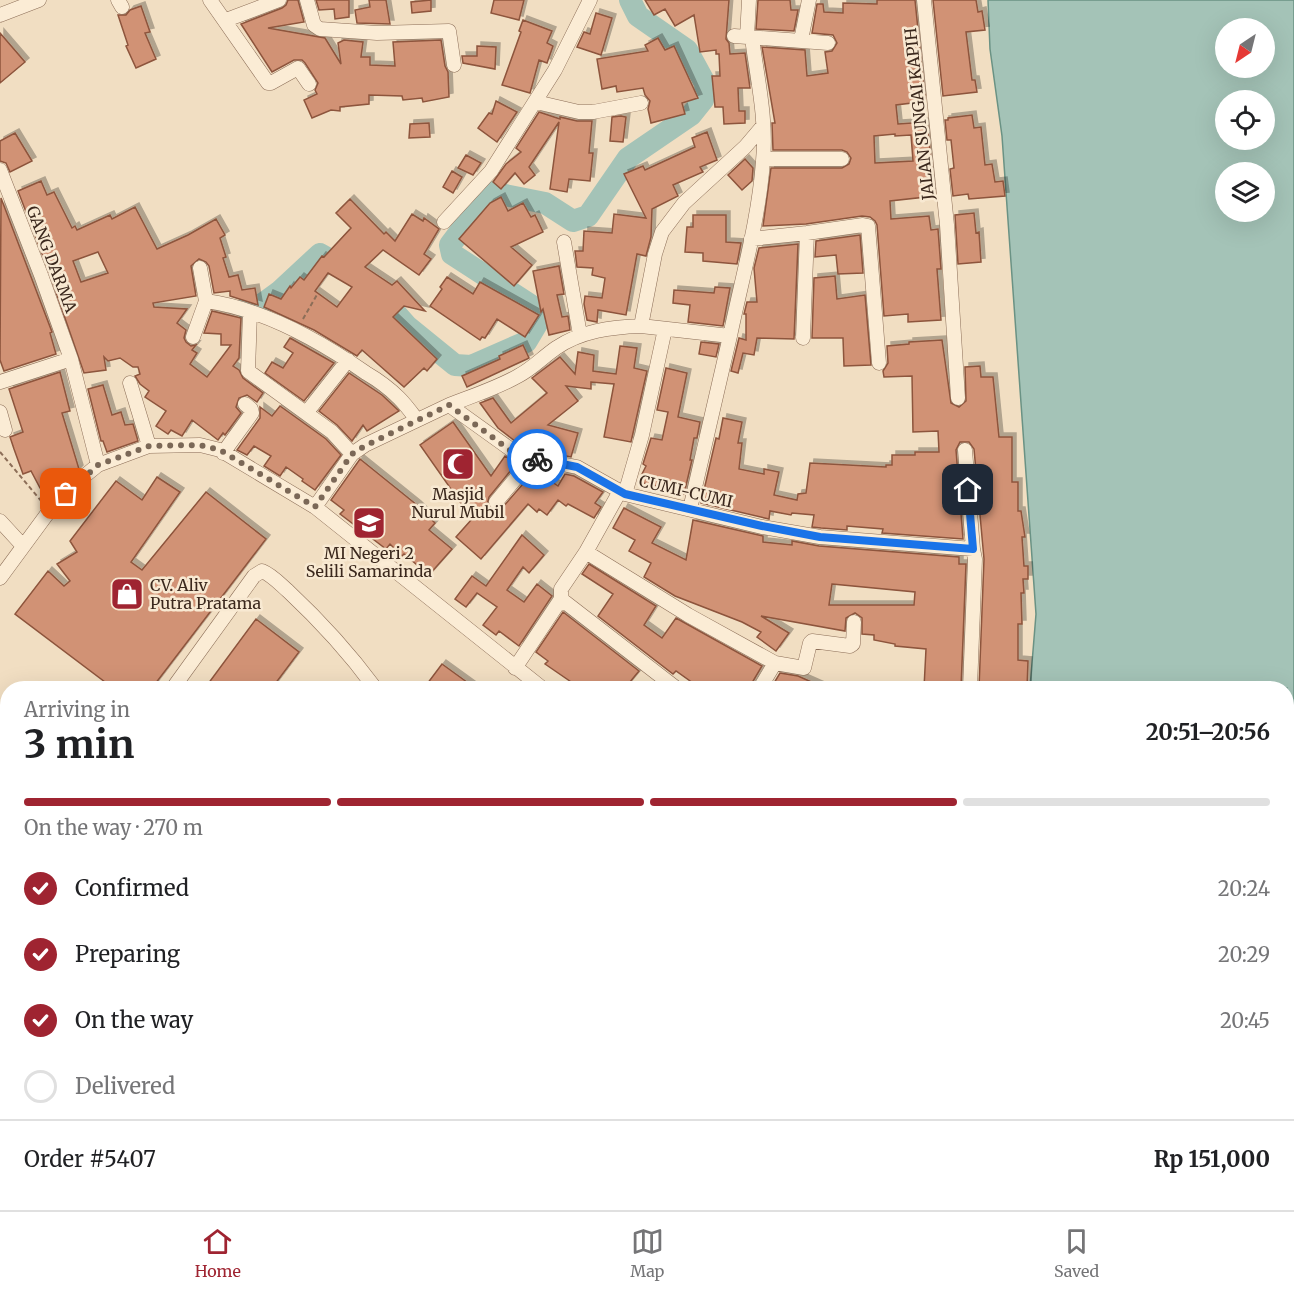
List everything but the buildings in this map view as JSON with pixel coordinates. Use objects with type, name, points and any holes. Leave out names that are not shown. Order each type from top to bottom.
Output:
[{"type":"street","points":[[0,15],[39,0]]},
{"type":"street","points":[[210,0],[268,83],[298,68],[309,84]]},
{"type":"street","points":[[226,20],[279,0]]},
{"type":"street","points":[[307,0],[314,25],[320,29],[377,33],[449,31],[454,65]]},
{"type":"street","points":[[444,222],[491,171],[560,61],[590,0]]},
{"type":"street","points":[[690,509],[751,238],[764,159],[762,127],[744,37],[749,0]]},
{"type":"street","points":[[801,40],[809,0]]},
{"type":"street","name":"JALAN SUNGAI KAPIH","points":[[924,0],[947,225],[958,398]]},
{"type":"street","points":[[744,37],[828,43]]},
{"type":"street","points":[[536,102],[579,112],[610,111],[641,103]]},
{"type":"street","points":[[641,326],[655,254],[662,232],[684,203],[745,147],[762,127]]},
{"type":"street","points":[[764,159],[842,159]]},
{"type":"street","name":"GANG DARMA","points":[[0,170],[71,360],[98,465]]},
{"type":"street","points":[[751,238],[868,226],[879,363]]},
{"type":"street","points":[[802,338],[807,233]]},
{"type":"street","points":[[564,242],[580,335]]},
{"type":"street","points":[[193,337],[206,301],[200,268]]},
{"type":"street","points":[[206,301],[250,312],[297,331],[348,360],[382,383],[399,398],[417,420]]},
{"type":"street","points":[[250,312],[248,371],[307,412],[332,432],[352,454]]},
{"type":"street","points":[[315,507],[352,454],[449,405],[517,377],[556,348],[580,335],[606,328],[641,326],[730,336]]},
{"type":"street","points":[[515,668],[561,599],[561,589],[623,493],[642,435],[664,329]]},
{"type":"street","points":[[0,382],[71,360]]},
{"type":"street","points":[[307,412],[348,360]]},
{"type":"street","points":[[130,383],[149,446]]},
{"type":"street","points":[[223,453],[252,413],[245,404]]},
{"type":"street","name":"CUMI-CUMI","points":[[449,405],[520,456],[577,467],[623,493],[762,526],[820,537],[973,549]]},
{"type":"street","points":[[0,412],[6,430]]},
{"type":"street","points":[[0,578],[50,510],[98,465],[149,446],[200,445],[223,453],[315,507],[533,681]]},
{"type":"street","points":[[965,450],[975,559],[970,681]]},
{"type":"street","points":[[496,502],[532,459]]},
{"type":"street","points":[[0,521],[23,546]]},
{"type":"street","points":[[586,552],[688,615],[775,663],[804,668],[812,641],[850,646],[853,644],[854,622]]},
{"type":"street","points":[[178,681],[254,576],[262,571],[272,576],[297,599],[342,647],[369,681]]},
{"type":"street","points":[[561,599],[667,681]]},
{"type":"street","points":[[764,681],[775,663]]},
{"type":"path","points":[[297,331],[318,293]]},
{"type":"path","points":[[0,452],[50,510]]},
{"type":"shaded area","points":[[988,0],[1294,0],[1294,681],[1031,681],[1036,614],[1002,136],[990,49]]},
{"type":"waterway","points":[[376,291],[407,326],[455,365],[471,366],[526,342],[541,317],[532,306],[452,254],[450,245],[490,192],[545,203],[573,221],[588,216],[628,158],[691,115],[703,100],[706,85],[687,50],[638,16],[630,0]]},
{"type":"waterway","points":[[246,308],[257,308],[279,292],[320,254],[350,271]]},
{"type":"way so far","points":[[66,494],[98,465],[149,446],[200,445],[220,450],[315,507],[352,454],[449,405],[511,451],[520,456],[537,459]]},
{"type":"place","name":"Masjid Nurul Mubil","points":[[458,464]]},
{"type":"place","name":"MI Negeri 2 Selili Samarinda","points":[[369,523]]},
{"type":"place","name":"CV. Aliv Putra Pratama","points":[[127,594]]},
{"type":"route","points":[[537,459],[577,467],[625,494],[762,526],[820,537],[973,549],[968,490]]}]
